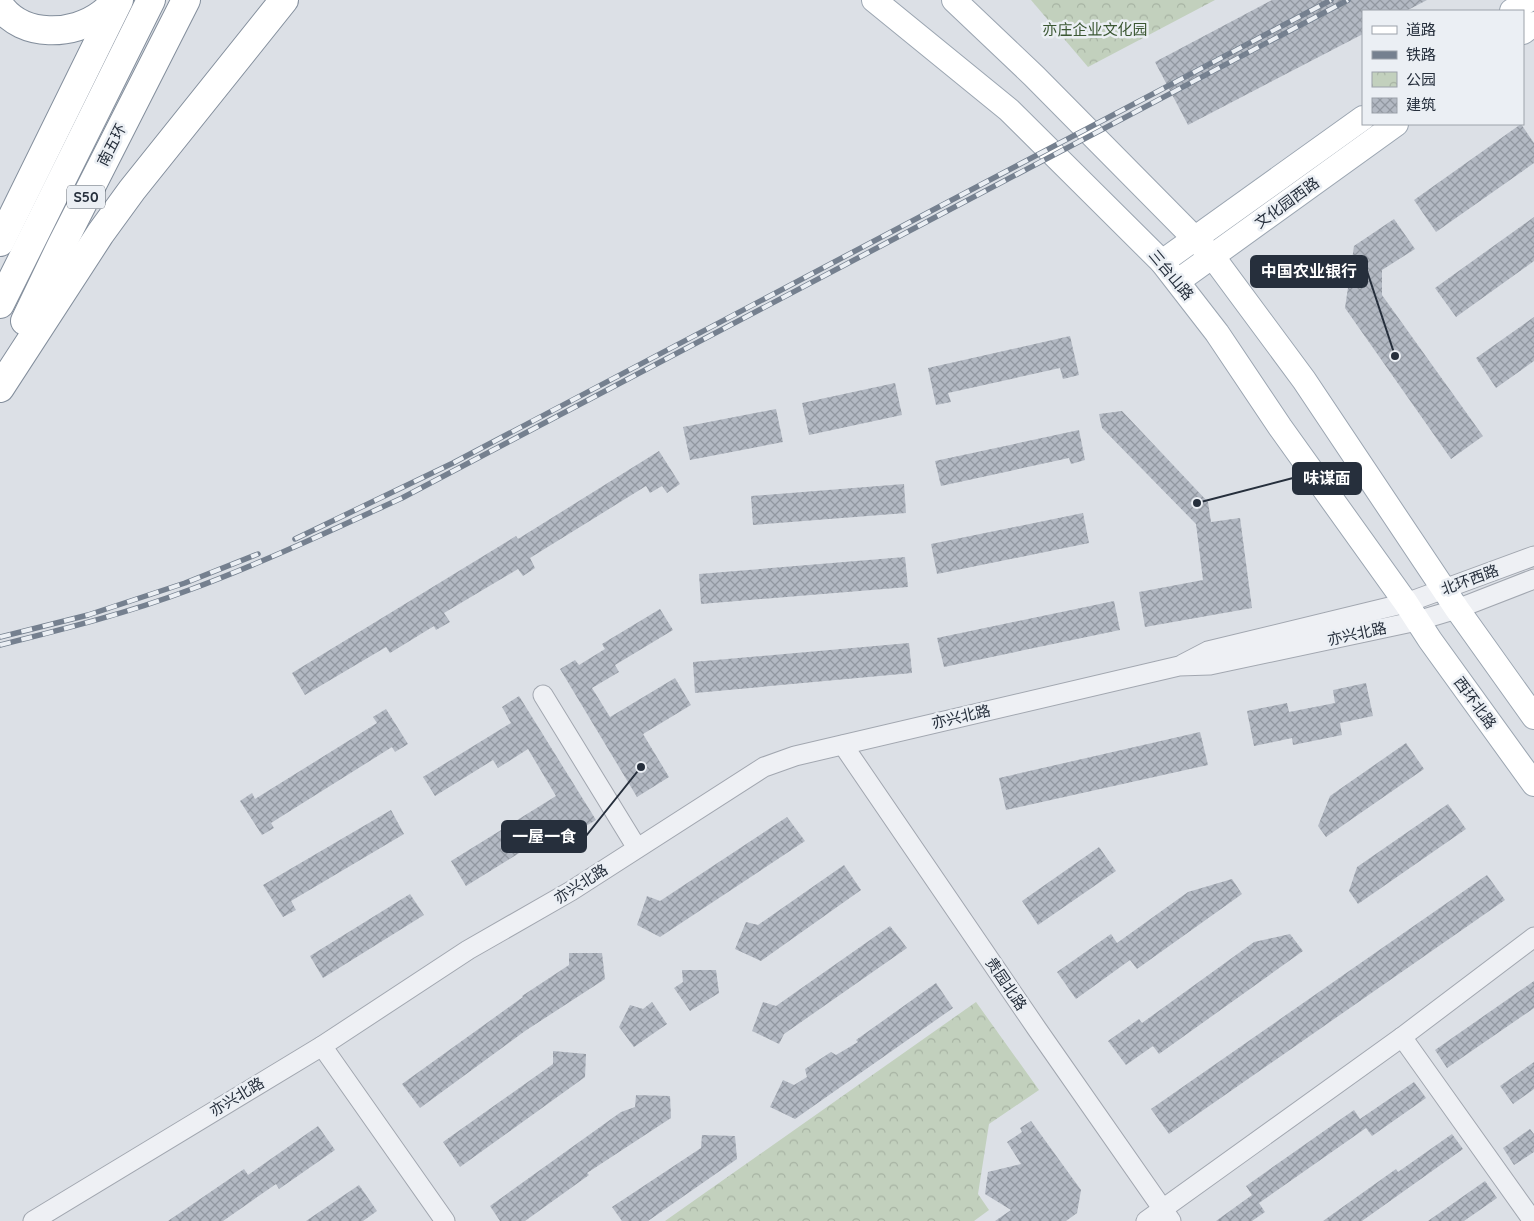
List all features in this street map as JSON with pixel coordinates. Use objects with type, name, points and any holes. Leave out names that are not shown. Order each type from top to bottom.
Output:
[{"type":"highway","points":[[0,6],[16,21],[30,28],[49,31],[65,30],[85,23],[101,15],[118,0]]},
{"type":"highway","points":[[0,242],[118,0]]},
{"type":"highway","name":"南五环","points":[[0,372],[61,246],[186,0]]},
{"type":"highway","points":[[0,388],[100,234],[132,190],[284,0]]},
{"type":"highway","name":"南五环","points":[[0,304],[149,6]]},
{"type":"main road","name":"三台山路","points":[[874,0],[1009,110],[1162,262],[1218,333],[1280,427],[1412,612]]},
{"type":"main road","points":[[954,0],[1034,76],[1213,256],[1304,380],[1451,599],[1534,717]]},
{"type":"main road","points":[[1513,10],[1528,0]]},
{"type":"main road","name":"文化园西路","points":[[1162,262],[1362,119]]},
{"type":"main road","name":"文化园西路","points":[[1178,281],[1395,125]]},
{"type":"main road","name":"西环北路","points":[[1412,612],[1534,784]]},
{"type":"street","name":"北环西路","points":[[1451,599],[1534,556]]},
{"type":"street","name":"北环西路","points":[[1412,612],[1451,599],[1534,579]]},
{"type":"street","name":"亦兴北路","points":[[32,1221],[322,1046],[468,950],[571,891],[764,767],[795,756],[1179,666],[1208,651],[1412,612]]},
{"type":"street","points":[[543,695],[637,848]]},
{"type":"street","name":"贵园北路","points":[[842,745],[1167,1215]]},
{"type":"street","points":[[1146,1221],[1167,1215],[1534,937]]},
{"type":"street","points":[[1402,1036],[1533,1221]]},
{"type":"street","points":[[322,1046],[445,1221]]},
{"type":"green space","name":"亦庄企业文化园","points":[[1031,0],[1215,0],[1088,67]]},
{"type":"green space","points":[[976,1002],[1039,1090],[989,1124],[978,1194],[989,1210],[974,1221],[665,1221]]},
{"type":"building","points":[[1272,0],[1427,0],[1408,10],[1362,10],[1362,35],[1188,125],[1155,62]]},
{"type":"building","points":[[1520,125],[1522,125],[1534,143],[1534,163],[1436,232],[1414,200]]},
{"type":"building","points":[[1534,217],[1534,261],[1456,317],[1435,288]]},
{"type":"building","points":[[1394,219],[1415,249],[1382,270],[1382,295],[1483,436],[1451,459],[1345,308],[1354,246]]},
{"type":"building","points":[[1534,317],[1534,361],[1496,388],[1476,358]]},
{"type":"building","points":[[1070,336],[1079,375],[1063,379],[1060,368],[948,393],[951,402],[936,405],[928,368]]},
{"type":"building","points":[[895,383],[902,415],[809,435],[802,403]]},
{"type":"building","points":[[776,409],[783,442],[690,460],[683,427]]},
{"type":"building","points":[[1122,411],[1208,502],[1211,522],[1240,518],[1252,608],[1145,627],[1139,592],[1203,580],[1196,524],[1102,428],[1099,414]]},
{"type":"building","points":[[1079,430],[1085,460],[1071,464],[1069,458],[941,486],[935,461]]},
{"type":"building","points":[[659,451],[680,484],[667,493],[662,486],[650,493],[646,486],[530,558],[535,568],[523,576],[518,569],[444,613],[450,622],[436,630],[434,626],[390,653],[386,647],[305,695],[292,673],[516,536],[518,539]]},
{"type":"building","points":[[904,484],[906,513],[753,525],[751,496]]},
{"type":"building","points":[[1083,513],[1089,543],[937,574],[931,544]]},
{"type":"building","points":[[905,557],[908,587],[701,604],[699,574]]},
{"type":"building","points":[[1114,601],[1120,630],[944,667],[937,638]]},
{"type":"building","points":[[660,609],[673,630],[615,665],[619,672],[592,688],[610,717],[675,678],[691,705],[643,734],[669,777],[637,797],[560,669],[575,660],[579,665],[605,649],[602,644]]},
{"type":"building","points":[[909,643],[912,673],[695,693],[693,662]]},
{"type":"building","points":[[1366,683],[1373,716],[1340,723],[1342,735],[1293,745],[1292,738],[1254,746],[1247,711],[1287,703],[1289,712],[1335,703],[1333,690]]},
{"type":"building","points":[[519,696],[596,820],[569,836],[563,826],[466,886],[451,861],[556,796],[528,749],[498,768],[493,760],[435,796],[423,777],[511,723],[502,707]]},
{"type":"building","points":[[386,709],[408,744],[395,752],[392,747],[271,823],[274,828],[262,835],[240,801],[252,793],[255,799],[377,723],[373,717]]},
{"type":"building","points":[[1200,732],[1208,765],[1006,810],[999,778]]},
{"type":"building","points":[[1406,743],[1424,769],[1326,837],[1318,826],[1330,796]]},
{"type":"building","points":[[1448,804],[1466,829],[1358,904],[1349,891],[1357,867]]},
{"type":"building","points":[[391,810],[404,834],[291,901],[296,910],[283,917],[263,885]]},
{"type":"building","points":[[787,817],[805,841],[660,937],[637,925],[647,896],[660,901]]},
{"type":"building","points":[[1099,847],[1116,871],[1038,925],[1022,901]]},
{"type":"building","points":[[844,865],[861,890],[761,961],[735,949],[746,922],[758,925]]},
{"type":"building","points":[[1487,875],[1505,900],[1169,1134],[1151,1109]]},
{"type":"building","points":[[1232,879],[1242,894],[1137,969],[1130,960],[1076,999],[1057,972],[1111,934],[1117,943],[1188,892]]},
{"type":"building","points":[[410,894],[424,915],[323,978],[310,956]]},
{"type":"building","points":[[890,926],[907,948],[784,1034],[779,1044],[752,1031],[763,1002],[776,1006]]},
{"type":"building","points":[[1290,934],[1303,951],[1159,1054],[1153,1046],[1126,1065],[1108,1041],[1139,1019],[1142,1023],[1254,942]]},
{"type":"building","points":[[569,953],[602,953],[605,979],[525,1031],[420,1108],[402,1084],[522,996],[569,965]]},
{"type":"building","points":[[682,970],[716,970],[719,993],[690,1011],[674,988],[683,982]]},
{"type":"building","points":[[1534,981],[1534,1008],[1447,1068],[1435,1050]]},
{"type":"building","points":[[936,983],[953,1008],[795,1119],[770,1107],[783,1080],[794,1085],[807,1077],[805,1069],[831,1052],[836,1055],[858,1042],[856,1040]]},
{"type":"building","points":[[652,1002],[667,1024],[634,1047],[619,1027],[630,1005],[643,1009]]},
{"type":"building","points":[[553,1051],[586,1054],[585,1077],[460,1167],[443,1142],[553,1064]]},
{"type":"building","points":[[1534,1062],[1534,1089],[1513,1104],[1500,1086]]},
{"type":"building","points":[[1414,1082],[1426,1098],[1372,1136],[1366,1128],[1259,1203],[1265,1212],[1252,1221],[1216,1221],[1252,1195],[1246,1186],[1354,1110],[1360,1119]]},
{"type":"building","points":[[636,1095],[670,1096],[671,1118],[587,1173],[589,1175],[525,1221],[500,1221],[490,1206],[621,1112],[635,1107]]},
{"type":"building","points":[[1031,1121],[1081,1190],[1077,1213],[1066,1221],[995,1221],[1011,1210],[985,1194],[988,1172],[1021,1164],[1007,1142],[1022,1132],[1020,1128]]},
{"type":"building","points":[[318,1126],[335,1150],[279,1189],[276,1184],[223,1221],[168,1221],[244,1169],[248,1175]]},
{"type":"building","points":[[1530,1129],[1534,1134],[1534,1152],[1514,1165],[1503,1148]]},
{"type":"building","points":[[1452,1134],[1463,1149],[1362,1221],[1323,1221],[1396,1169],[1398,1172]]},
{"type":"building","points":[[702,1135],[735,1136],[737,1159],[648,1221],[622,1221],[612,1207],[701,1148]]},
{"type":"building","points":[[1485,1181],[1497,1198],[1464,1221],[1428,1221]]},
{"type":"building","points":[[359,1185],[377,1211],[363,1221],[306,1221]]},
{"type":"railway","points":[[295,539],[453,463],[1331,0]]},
{"type":"railway","points":[[0,645],[72,627],[189,590],[270,557],[402,498],[1348,0]]},
{"type":"railway","points":[[0,637],[88,615],[185,583],[258,554]]},
{"type":"place","name":"中国农业银行","points":[[1395,356]]},
{"type":"place","name":"味谋面","points":[[1197,503]]},
{"type":"place","name":"一屋一食","points":[[641,767]]}]
